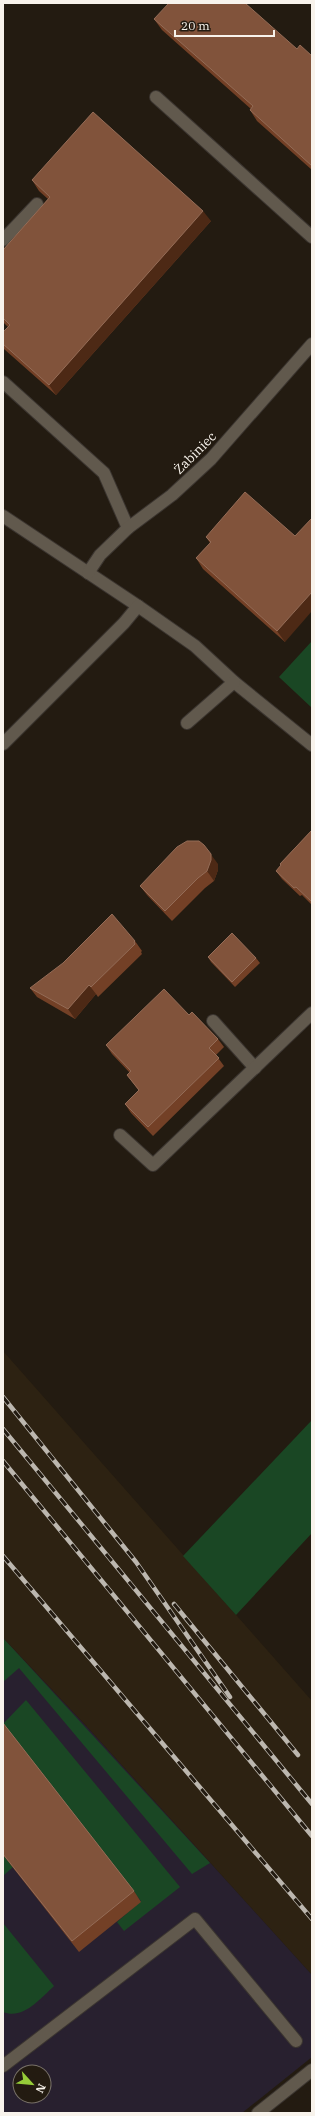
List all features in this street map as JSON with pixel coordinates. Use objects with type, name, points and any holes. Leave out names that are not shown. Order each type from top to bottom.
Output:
[{"type":"street","points":[[156,98],[312,237]]},
{"type":"street","points":[[3,240],[36,204]]},
{"type":"street","name":"Żabiniec","points":[[88,573],[100,555],[128,528],[172,495],[211,459],[312,344]]},
{"type":"street","points":[[3,382],[104,473],[128,528]]},
{"type":"street","points":[[3,516],[195,646],[234,682],[312,745]]},
{"type":"street","points":[[3,744],[124,623],[138,606]]},
{"type":"street","points":[[187,724],[234,682]]},
{"type":"street","points":[[120,1135],[153,1165],[255,1068],[309,1020]]},
{"type":"street","points":[[213,1021],[255,1068]]},
{"type":"street","points":[[3,2066],[195,1919],[296,2041]]},
{"type":"street","points":[[258,2113],[312,2070]]},
{"type":"shaded area","points":[[3,1351],[312,1701],[312,1975],[88,1728],[3,1638]]},
{"type":"shaded area","points":[[3,1638],[88,1728],[312,1975],[312,2057],[242,2113],[3,2113]]},
{"type":"green space","points":[[312,641],[312,708],[279,677]]},
{"type":"green space","points":[[312,1420],[312,1533],[236,1615],[183,1556]]},
{"type":"green space","points":[[3,1638],[210,1863],[192,1874],[19,1668],[3,1682]]},
{"type":"green space","points":[[26,1700],[180,1887],[124,1931],[117,1922],[141,1901],[3,1724]]},
{"type":"green space","points":[[3,1855],[13,1867],[3,1876]]},
{"type":"green space","points":[[3,1923],[54,1986],[31,2007],[24,2011],[10,2014],[3,2012]]},
{"type":"building","points":[[169,3],[245,3],[297,49],[300,45],[312,56],[312,166],[250,110],[253,106],[154,19]]},
{"type":"building","points":[[93,112],[203,211],[49,385],[3,344],[3,332],[10,325],[3,318],[3,250],[50,197],[32,180]]},
{"type":"building","points":[[245,492],[295,536],[312,518],[312,592],[277,631],[196,558],[211,542],[206,537]]},
{"type":"building","points":[[312,830],[312,902],[276,871],[281,865],[280,864]]},
{"type":"building","points":[[187,841],[199,841],[211,854],[211,860],[207,871],[165,911],[140,886],[177,847]]},
{"type":"building","points":[[112,914],[135,941],[135,944],[91,987],[89,985],[68,1009],[30,988],[63,963]]},
{"type":"building","points":[[232,933],[256,958],[232,982],[208,957]]},
{"type":"building","points":[[164,989],[189,1015],[192,1012],[218,1039],[209,1048],[219,1058],[148,1127],[125,1104],[139,1090],[127,1075],[131,1071],[106,1045]]},
{"type":"building","points":[[3,1723],[134,1891],[72,1941],[3,1854]]},
{"type":"railway","points":[[3,1397],[136,1562],[230,1697]]},
{"type":"railway","points":[[3,1429],[312,1804]]},
{"type":"railway","points":[[3,1461],[312,1836]]},
{"type":"railway","points":[[3,1556],[312,1919]]},
{"type":"railway","points":[[174,1604],[298,1755]]}]
